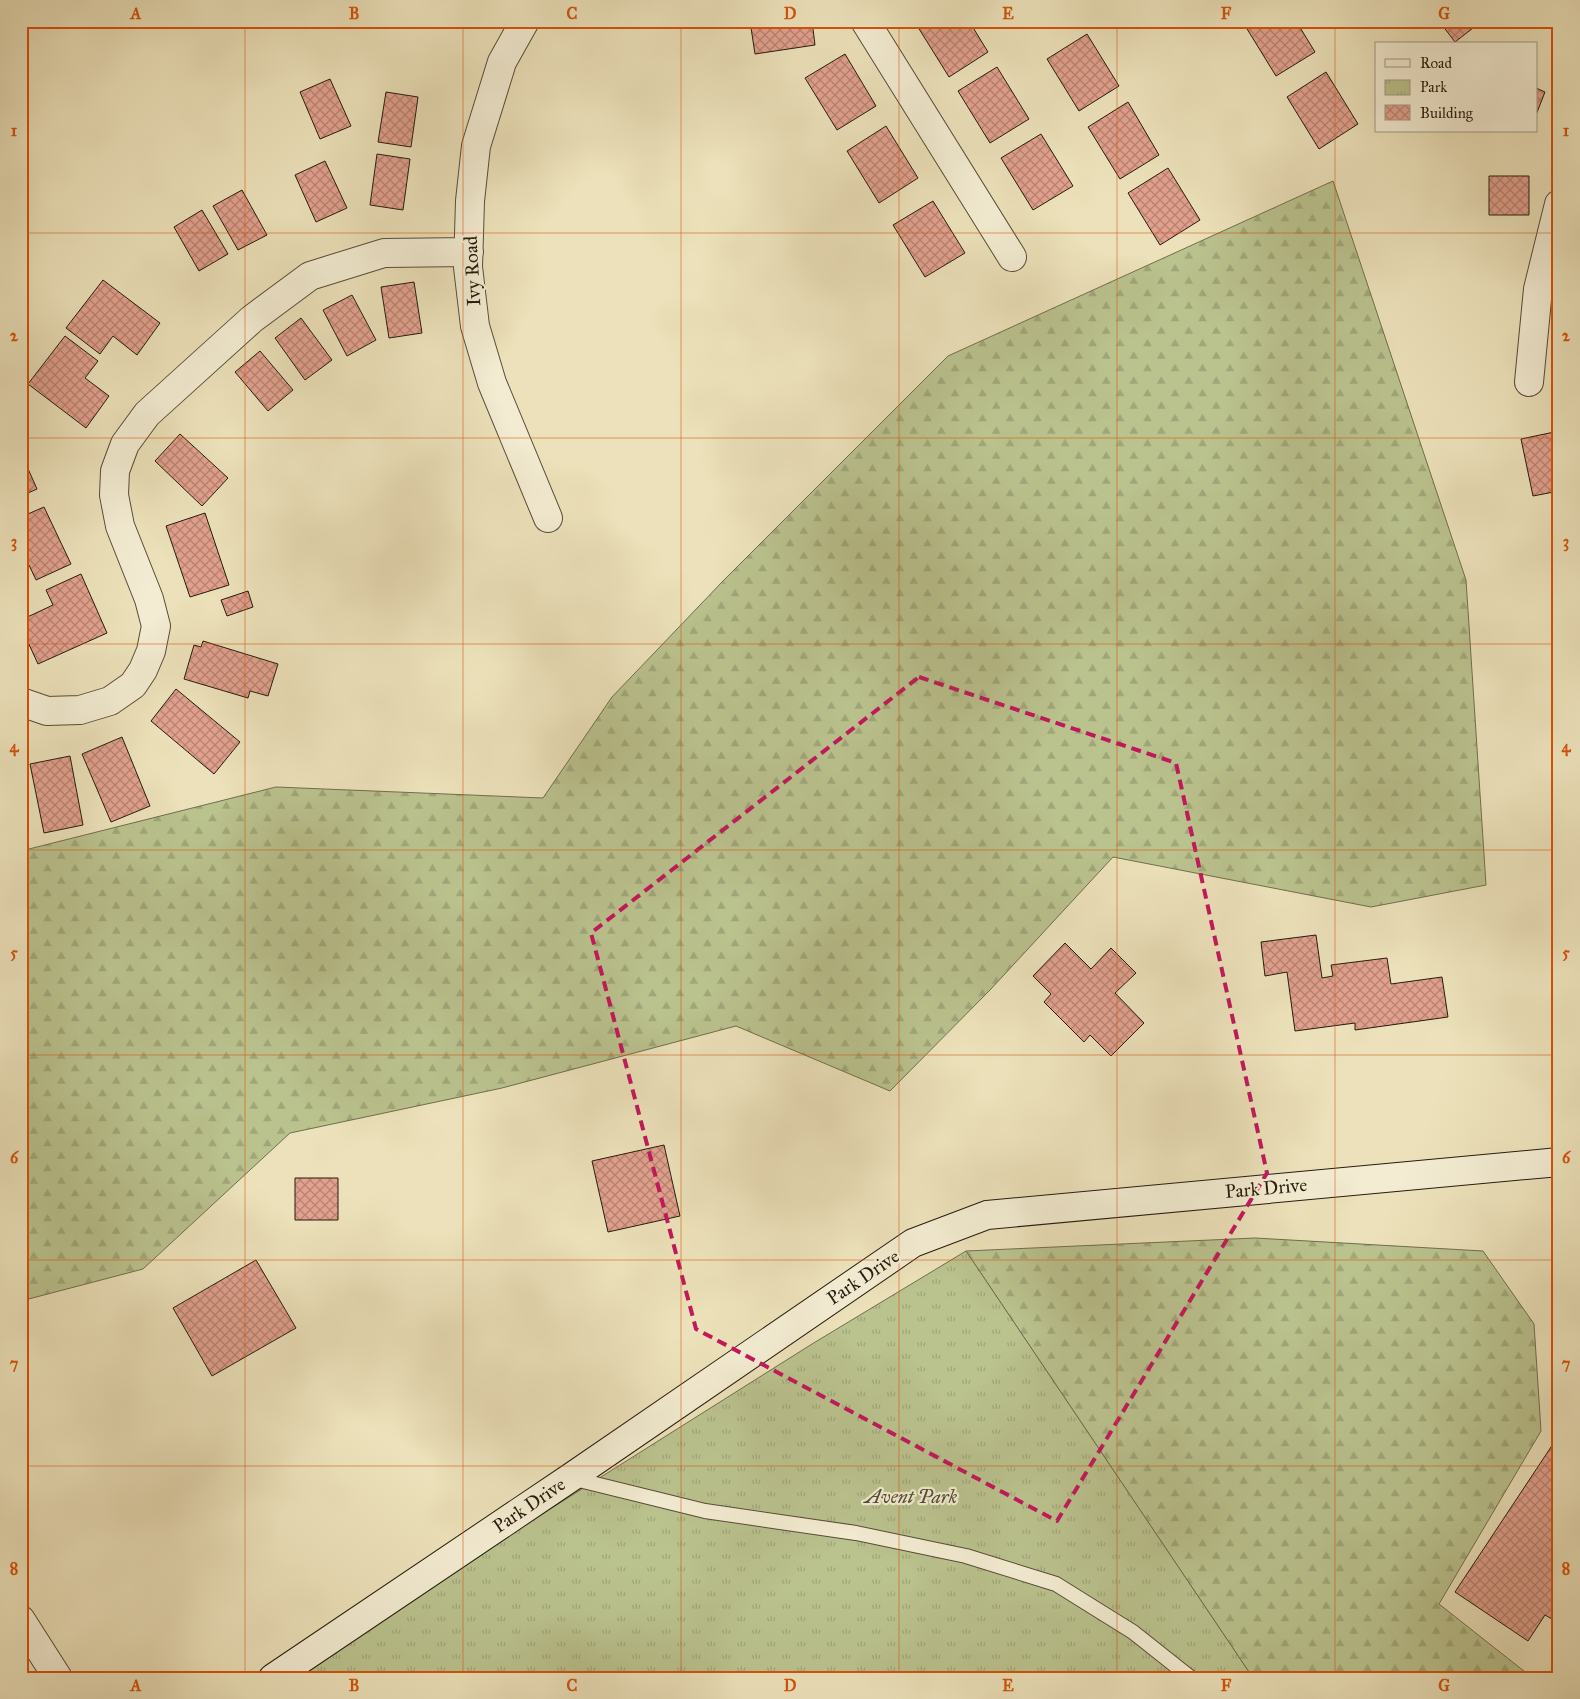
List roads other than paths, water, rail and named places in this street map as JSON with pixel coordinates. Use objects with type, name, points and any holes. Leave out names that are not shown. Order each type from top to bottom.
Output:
[{"type":"street","name":"Ivy Road","points":[[525,21],[502,62],[476,146],[470,201],[468,266],[475,326],[492,383],[548,518]]},
{"type":"street","points":[[865,21],[1012,257]]},
{"type":"street","points":[[1529,382],[1538,289],[1559,204]]},
{"type":"street","points":[[21,702],[47,711],[80,710],[110,701],[133,685],[143,670],[151,651],[156,626],[149,599],[120,526],[114,495],[115,471],[125,444],[147,414],[252,319],[310,276],[384,253],[469,252]]},
{"type":"street","name":"Park Drive","points":[[273,1678],[913,1244],[987,1215],[1559,1162]]},
{"type":"street","points":[[21,1620],[58,1678]]},
{"type":"lane","points":[[570,1478],[705,1511],[856,1533],[966,1556],[1056,1584],[1133,1632],[1192,1678]]},
{"type":"park label","name":"Avent Park","points":[[911,1496]]}]
